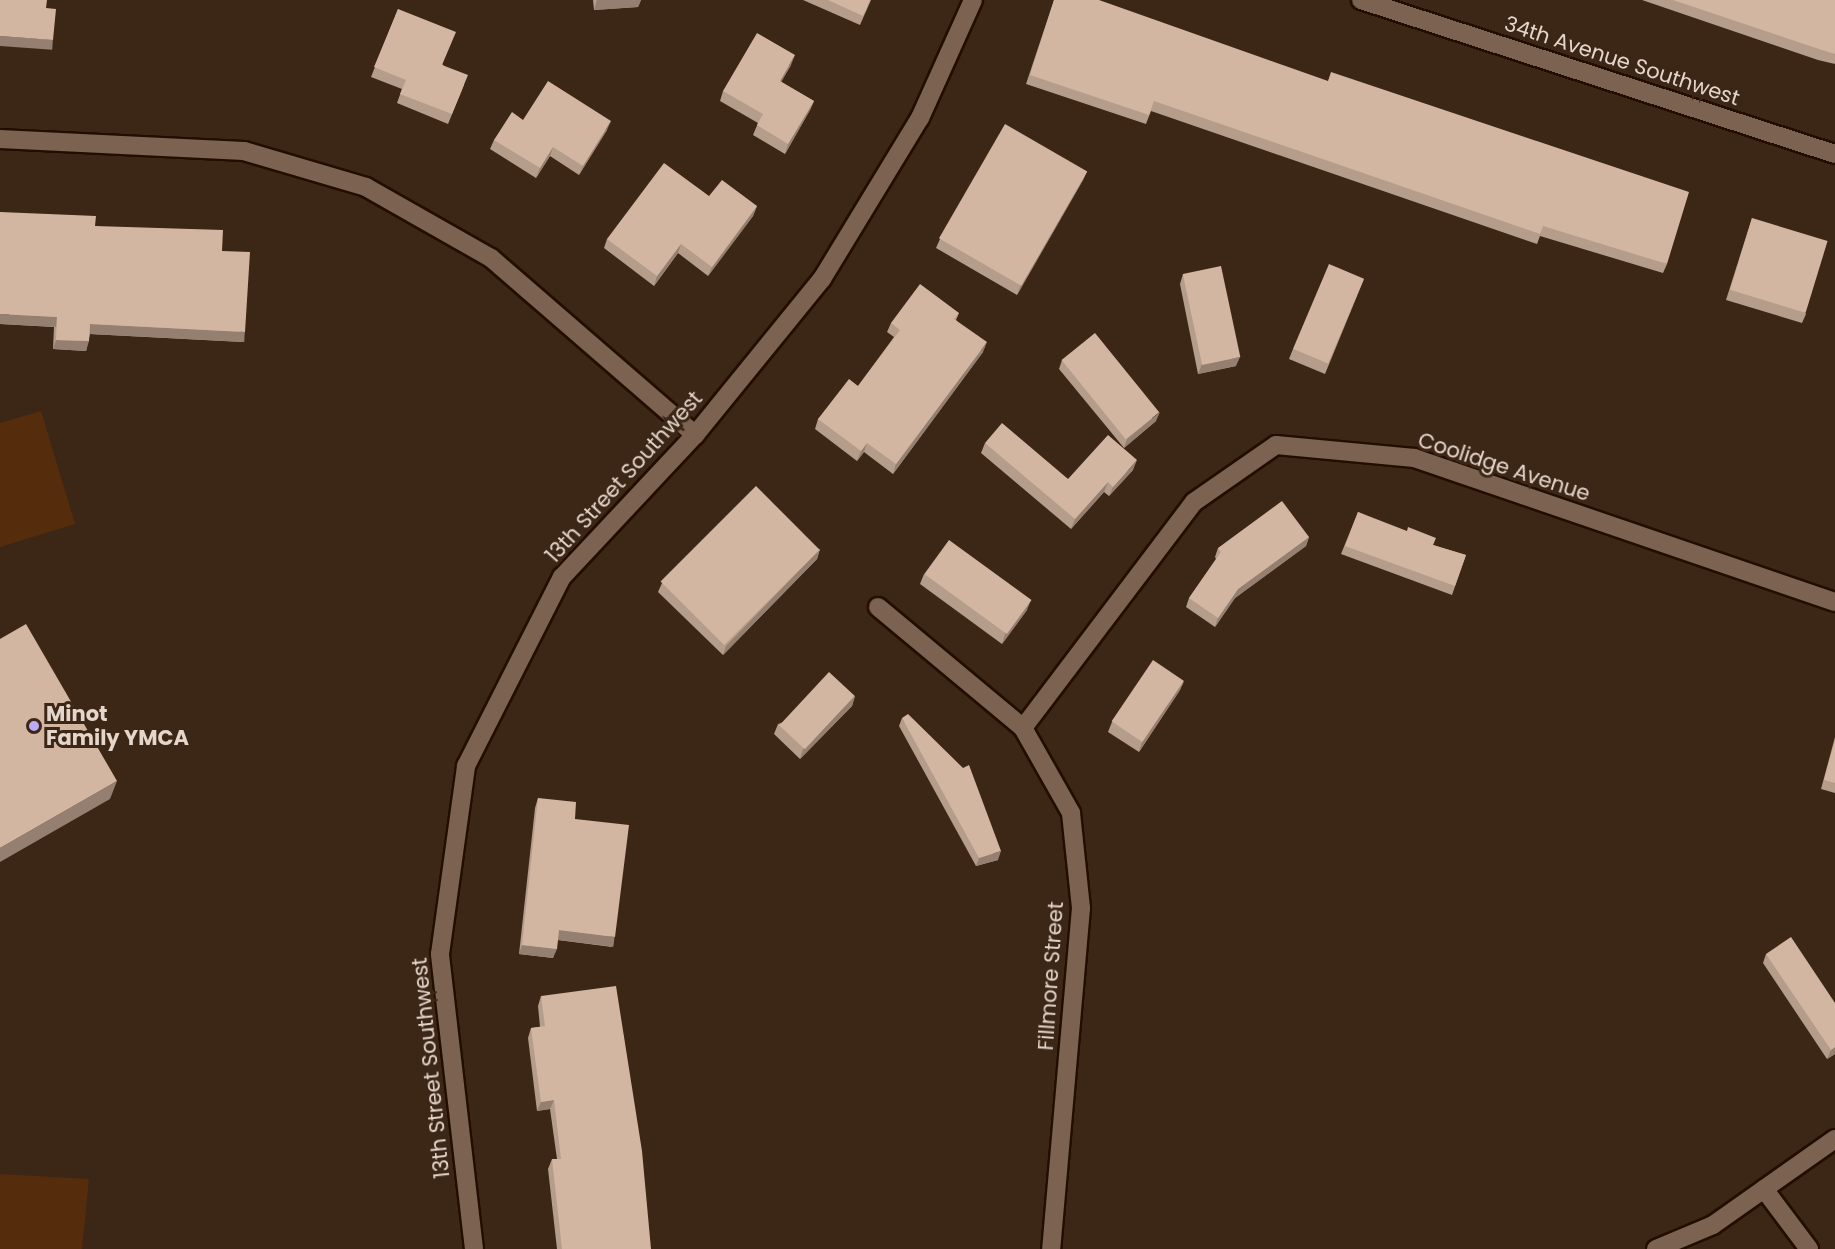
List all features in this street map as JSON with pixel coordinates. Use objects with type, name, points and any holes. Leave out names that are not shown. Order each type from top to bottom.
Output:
[{"type":"street","name":"13th Street Southwest","points":[[474,1249],[441,954],[466,766],[562,577],[695,435],[822,279],[920,118],[973,0]]},
{"type":"street","name":"34th Avenue Southwest","points":[[1362,0],[1835,154]]},
{"type":"street","points":[[0,140],[244,151],[366,187],[491,258],[695,435]]},
{"type":"street","name":"Coolidge Avenue","points":[[1023,728],[1194,502],[1276,446],[1414,458],[1835,602]]},
{"type":"street","name":"Fillmore Street","points":[[878,607],[1023,728],[1071,813],[1081,908],[1051,1249]]},
{"type":"street","points":[[1656,1249],[1713,1225],[1835,1139]]},
{"type":"street","points":[[1764,1189],[1809,1249]]},
{"type":"shaded area","points":[[41,411],[75,524],[0,547],[0,423]]},
{"type":"shaded area","points":[[0,1174],[89,1179],[82,1249],[0,1249]]},
{"type":"building","points":[[0,0],[47,0],[46,8],[56,9],[53,40],[0,36]]},
{"type":"building","points":[[828,0],[870,0],[863,16]]},
{"type":"building","points":[[1054,0],[1099,0],[1328,81],[1331,72],[1689,192],[1667,264],[1543,226],[1540,234],[1154,101],[1149,115],[1030,75]]},
{"type":"building","points":[[1673,0],[1835,0],[1835,54],[1822,50]]},
{"type":"building","points":[[398,9],[456,32],[442,65],[468,75],[452,114],[400,94],[406,80],[374,67]]},
{"type":"building","points":[[757,33],[795,55],[780,81],[814,101],[788,144],[757,125],[763,114],[723,91]]},
{"type":"building","points":[[548,81],[611,121],[583,166],[553,147],[540,168],[494,140],[512,112],[523,120]]},
{"type":"building","points":[[1005,124],[1087,172],[1021,286],[939,238]]},
{"type":"building","points":[[664,163],[709,196],[722,180],[757,206],[712,267],[681,244],[657,276],[607,239]]},
{"type":"building","points":[[0,212],[96,216],[95,226],[223,230],[222,251],[250,252],[245,332],[90,324],[89,341],[56,340],[57,317],[0,314]]},
{"type":"building","points":[[1752,218],[1828,241],[1806,313],[1730,290]]},
{"type":"building","points":[[1329,264],[1364,279],[1328,364],[1293,349]]},
{"type":"building","points":[[1221,266],[1240,357],[1202,365],[1183,274]]},
{"type":"building","points":[[920,284],[959,313],[954,319],[987,342],[896,464],[867,443],[861,451],[818,419],[849,379],[858,386],[900,330],[891,323]]},
{"type":"building","points":[[1095,333],[1159,412],[1126,439],[1062,360]]},
{"type":"building","points":[[1002,423],[1068,479],[1108,435],[1137,460],[1113,487],[1108,482],[1075,519],[985,443]]},
{"type":"building","points":[[756,486],[820,550],[724,645],[661,581]]},
{"type":"building","points":[[1282,501],[1309,537],[1238,589],[1218,618],[1189,598],[1221,552],[1218,548]]},
{"type":"building","points":[[1358,512],[1407,531],[1408,527],[1436,538],[1433,545],[1466,555],[1455,586],[1345,546]]},
{"type":"building","points":[[949,540],[1032,600],[1007,634],[924,574]]},
{"type":"building","name":"Minot Family YMCA","points":[[26,624],[117,781],[0,848],[0,639]]},
{"type":"building","points":[[1153,660],[1184,681],[1142,742],[1112,721]]},
{"type":"building","points":[[829,672],[855,696],[805,749],[779,725]]},
{"type":"building","points":[[908,714],[963,768],[969,765],[1001,851],[979,858],[902,718]]},
{"type":"building","points":[[1835,740],[1835,783],[1824,780]]},
{"type":"building","points":[[538,798],[576,802],[575,819],[629,825],[615,937],[559,930],[557,949],[522,945]]},
{"type":"building","points":[[1791,937],[1835,1003],[1835,1047],[1831,1050],[1766,954]]},
{"type":"building","points":[[616,986],[642,1151],[651,1249],[562,1249],[552,1159],[561,1159],[554,1100],[541,1102],[531,1028],[545,1026],[541,996]]},
{"type":"place","name":"Minot Family YMCA","points":[[34,726]]}]
